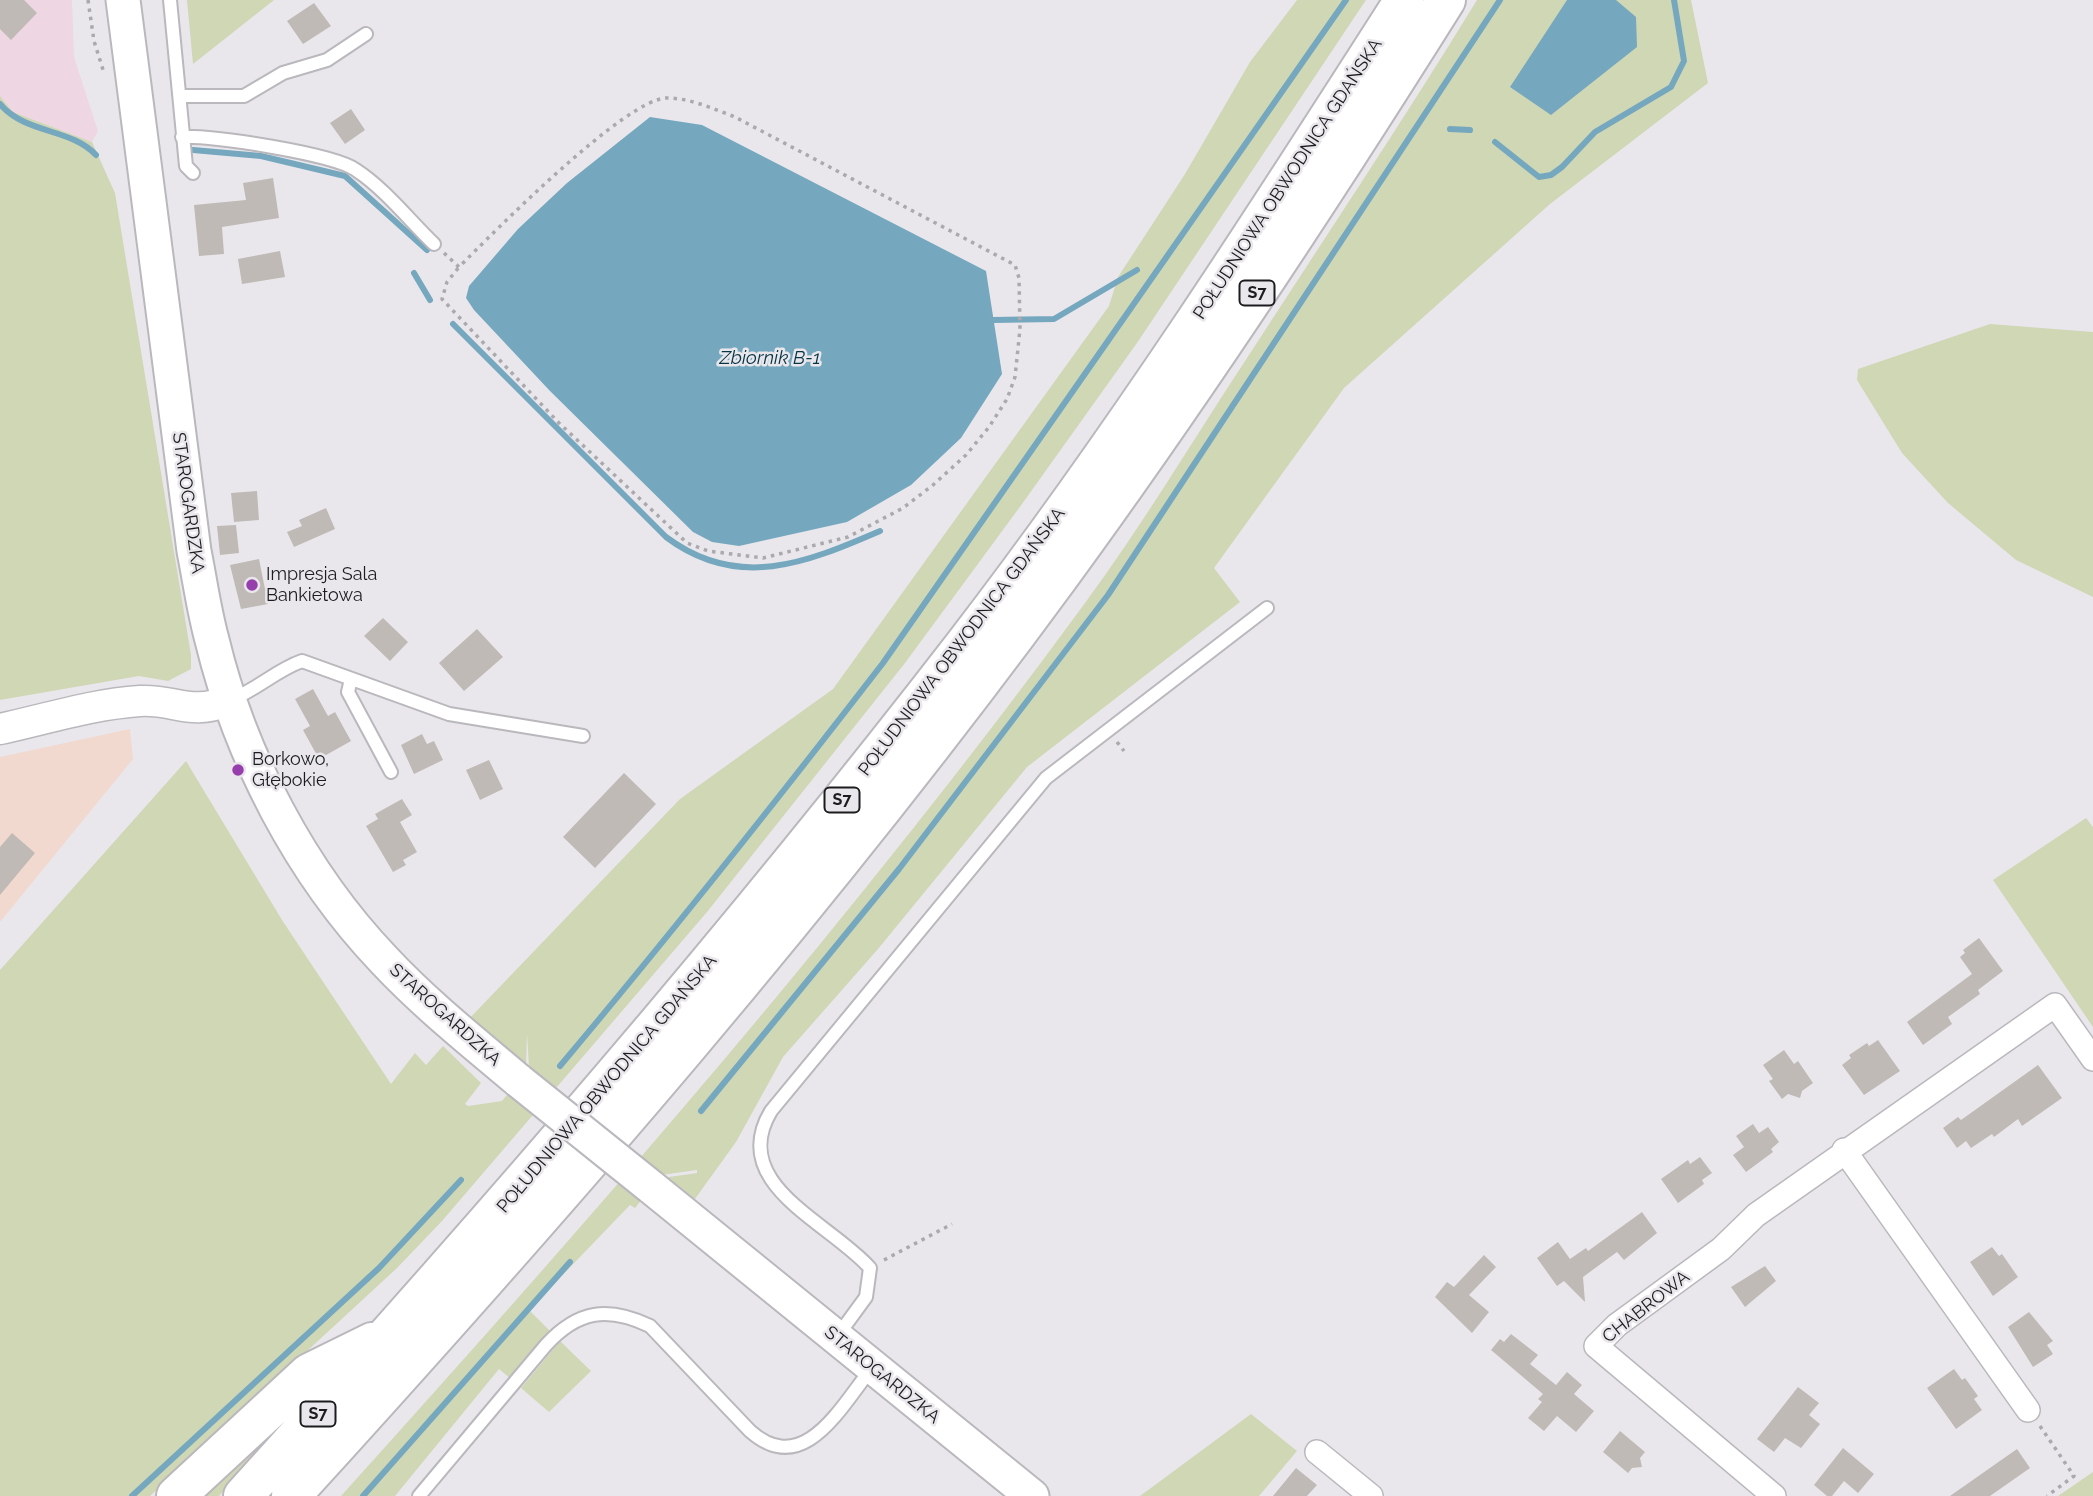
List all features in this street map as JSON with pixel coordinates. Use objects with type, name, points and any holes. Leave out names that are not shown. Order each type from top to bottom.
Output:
[{"type":"highway","name":"POŁUDNIOWA OBWODNICA GDAŃSKA","points":[[243,1496],[392,1332],[664,1019],[966,642],[1111,445],[1236,262],[1404,0]]},
{"type":"highway","name":"POŁUDNIOWA OBWODNICA GDAŃSKA","points":[[291,1496],[688,1048],[929,749],[1156,441],[1283,254],[1446,0]]},
{"type":"highway","points":[[176,1496],[309,1373],[392,1332]]},
{"type":"main road","name":"STAROGARDZKA","points":[[122,0],[194,551],[211,639],[230,700],[271,798],[308,861],[349,918],[419,997],[1032,1496]]},
{"type":"street","points":[[0,729],[117,704],[143,701],[210,709],[230,700]]},
{"type":"street","name":"CHABROWA","points":[[1774,1496],[1596,1346],[1617,1325],[1721,1249],[1756,1215],[1844,1150],[2055,1005],[2093,1059]]},
{"type":"street","points":[[1844,1150],[2028,1410]]},
{"type":"street","points":[[1317,1452],[1371,1496]]},
{"type":"lane","points":[[170,0],[182,137],[186,166],[193,173]]},
{"type":"lane","points":[[180,96],[244,96],[284,73],[327,60],[366,34]]},
{"type":"lane","points":[[182,137],[201,136],[264,146],[347,165],[365,177],[434,244]]},
{"type":"lane","points":[[836,1338],[866,1297],[870,1268],[854,1250],[769,1180],[761,1164],[759,1144],[766,1119],[1046,778],[1267,608]]},
{"type":"lane","points":[[230,700],[254,691],[285,667],[302,662],[449,714],[583,736]]},
{"type":"lane","points":[[351,679],[348,692],[391,772]]},
{"type":"lane","points":[[419,1496],[546,1345],[560,1330],[577,1319],[614,1314],[631,1317],[650,1326],[750,1431],[764,1444],[779,1449],[810,1441],[872,1368]]},
{"type":"path","points":[[665,98],[695,103],[735,117],[1009,259],[1015,265],[1019,278],[1020,328],[1016,377],[1007,399],[966,455],[903,508],[848,537],[763,558],[737,556],[687,544],[559,423],[491,354],[442,299],[447,282],[459,267],[556,172],[606,133],[651,103],[665,98]]},
{"type":"path","points":[[434,244],[459,267]]},
{"type":"path","points":[[870,1268],[952,1224]]},
{"type":"path","points":[[2028,1410],[2074,1476],[2047,1496]]},
{"type":"shaded area","points":[[0,0],[72,0],[74,57],[98,131],[92,142],[13,112],[0,96]]},
{"type":"shaded area","points":[[130,729],[133,759],[0,922],[0,757]]},
{"type":"green space","points":[[187,0],[274,0],[193,64]]},
{"type":"green space","points":[[1297,0],[1366,0],[1137,343],[905,663],[707,912],[442,1221],[397,1268],[150,1496],[0,1496],[0,970],[186,761],[282,920],[391,1084],[415,1053],[426,1065],[443,1046],[481,1083],[465,1104],[468,1106],[502,1101],[529,1068],[527,1033],[526,1069],[466,1022],[680,799],[833,689],[1109,306],[1118,277],[1185,174],[1250,62]]},
{"type":"green space","points":[[1477,0],[1691,0],[1708,83],[1550,204],[1344,388],[1214,568],[1240,602],[1027,767],[878,949],[783,1057],[736,1142],[692,1203],[662,1178],[697,1173],[697,1170],[661,1175],[635,1208],[630,1205],[529,1310],[550,1331],[511,1379],[499,1369],[395,1496],[341,1496],[535,1279],[725,1059],[909,834],[998,719],[1127,543]]},
{"type":"green space","points":[[0,96],[13,112],[92,142],[115,193],[191,655],[191,669],[168,681],[139,676],[0,700]]},
{"type":"green space","points":[[1990,324],[2093,332],[2093,597],[2016,560],[1948,503],[1902,453],[1857,380],[1858,369]]},
{"type":"green space","points":[[2086,818],[2093,827],[2093,1027],[1993,880]]},
{"type":"green space","points":[[560,1341],[591,1371],[549,1412],[521,1388]]},
{"type":"green space","points":[[312,1394],[219,1496],[195,1496]]},
{"type":"green space","points":[[1251,1414],[1297,1451],[1259,1496],[1140,1496]]},
{"type":"green space","points":[[2093,1472],[2093,1496],[2058,1496]]},
{"type":"water","points":[[1567,0],[1616,0],[1636,17],[1637,47],[1551,115],[1510,87]]},
{"type":"water","name":"Zbiornik B-1","points":[[650,117],[702,125],[986,271],[1002,374],[961,438],[911,485],[847,522],[739,546],[712,542],[693,532],[550,391],[474,310],[466,298],[469,286],[518,229],[567,183]]},
{"type":"building","points":[[0,0],[24,0],[37,13],[11,40],[0,29]]},
{"type":"building","points":[[314,3],[331,26],[303,44],[287,21]]},
{"type":"building","points":[[351,109],[365,130],[345,144],[330,123]]},
{"type":"building","points":[[273,178],[279,218],[222,227],[224,254],[199,256],[194,205],[246,200],[243,183]]},
{"type":"building","points":[[280,251],[285,277],[242,284],[238,259]]},
{"type":"building","points":[[257,491],[259,520],[234,522],[231,493]]},
{"type":"building","points":[[326,508],[335,529],[294,547],[287,532],[302,526],[299,520]]},
{"type":"building","points":[[236,525],[239,553],[220,555],[217,526]]},
{"type":"building","name":"Impresja Sala Bankietowa","points":[[259,559],[268,604],[241,609],[230,565]]},
{"type":"building","points":[[383,618],[408,642],[390,661],[364,636]]},
{"type":"building","points":[[477,629],[503,657],[464,691],[439,663]]},
{"type":"building","points":[[313,689],[328,716],[335,712],[351,741],[319,759],[303,730],[310,726],[295,699]]},
{"type":"building","points":[[422,734],[427,744],[434,741],[443,760],[414,774],[401,745]]},
{"type":"building","points":[[489,760],[503,789],[480,800],[466,770]]},
{"type":"building","points":[[624,773],[656,804],[595,868],[563,837]]},
{"type":"building","points":[[402,799],[412,815],[400,822],[417,852],[403,860],[406,865],[393,872],[366,826],[378,819],[375,814]]},
{"type":"building","points":[[12,833],[35,853],[0,895],[0,847]]},
{"type":"building","points":[[1979,938],[2003,971],[1978,990],[1980,994],[1948,1017],[1952,1024],[1923,1045],[1907,1022],[1972,974],[1960,957],[1965,953],[1963,950]]},
{"type":"building","points":[[1878,1040],[1900,1071],[1864,1095],[1842,1065],[1851,1058],[1849,1055],[1867,1043],[1869,1046]]},
{"type":"building","points":[[1784,1050],[1794,1064],[1798,1061],[1813,1083],[1802,1091],[1800,1098],[1788,1094],[1782,1099],[1769,1081],[1773,1079],[1763,1065]]},
{"type":"building","points":[[2038,1065],[2062,1098],[2022,1126],[2018,1119],[1994,1137],[1992,1134],[1971,1148],[1966,1141],[1957,1148],[1943,1128],[1958,1117],[1961,1120]]},
{"type":"building","points":[[1753,1124],[1759,1133],[1768,1127],[1779,1142],[1771,1149],[1773,1152],[1746,1172],[1733,1155],[1744,1147],[1736,1136]]},
{"type":"building","points":[[1700,1157],[1712,1173],[1702,1180],[1704,1184],[1678,1203],[1661,1179],[1688,1160],[1690,1164]]},
{"type":"building","points":[[1642,1212],[1657,1233],[1624,1260],[1617,1252],[1583,1277],[1585,1302],[1564,1281],[1557,1286],[1537,1258],[1558,1242],[1570,1259],[1586,1248],[1588,1251]]},
{"type":"building","points":[[1992,1247],[1999,1256],[2002,1254],[2018,1277],[1993,1296],[1970,1262]]},
{"type":"building","points":[[1484,1255],[1496,1267],[1469,1295],[1489,1312],[1472,1333],[1435,1297],[1447,1282],[1454,1287]]},
{"type":"building","points":[[1765,1266],[1776,1281],[1745,1307],[1731,1287]]},
{"type":"building","points":[[2029,1312],[2053,1341],[2047,1345],[2053,1354],[2033,1367],[2008,1327]]},
{"type":"building","points":[[1511,1334],[1538,1355],[1530,1364],[1556,1385],[1567,1372],[1582,1385],[1574,1394],[1594,1411],[1576,1432],[1557,1416],[1544,1431],[1528,1418],[1542,1402],[1538,1399],[1543,1394],[1491,1350],[1500,1339],[1504,1342]]},
{"type":"building","points":[[1954,1369],[1962,1380],[1965,1378],[1978,1396],[1974,1399],[1982,1410],[1956,1429],[1927,1388]]},
{"type":"building","points":[[1798,1387],[1819,1403],[1809,1415],[1820,1424],[1801,1448],[1785,1438],[1774,1452],[1757,1439]]},
{"type":"building","points":[[1620,1431],[1645,1452],[1640,1458],[1642,1467],[1632,1468],[1628,1473],[1603,1452]]},
{"type":"building","points":[[1843,1448],[1874,1474],[1858,1493],[1844,1481],[1832,1496],[1827,1496],[1814,1485]]},
{"type":"building","points":[[2017,1449],[2030,1468],[1990,1496],[1950,1496]]},
{"type":"building","points":[[1296,1468],[1317,1485],[1307,1496],[1273,1496]]},
{"type":"waterway","points":[[560,1066],[724,866],[883,663],[1346,0]]},
{"type":"waterway","points":[[701,1111],[899,869],[1108,595],[1500,0]]},
{"type":"waterway","points":[[1495,142],[1539,177],[1551,175],[1595,132],[1671,87],[1684,61],[1674,0]]},
{"type":"waterway","points":[[0,104],[22,121],[74,140],[96,155]]},
{"type":"waterway","points":[[1450,129],[1470,130]]},
{"type":"waterway","points":[[193,150],[261,156],[345,176],[427,250]]},
{"type":"waterway","points":[[993,320],[1054,319],[1137,270]]},
{"type":"waterway","points":[[414,273],[430,300]]},
{"type":"waterway","points":[[453,324],[666,537],[693,554],[719,563],[746,567],[772,566],[825,553],[880,531]]},
{"type":"waterway","points":[[132,1496],[379,1268],[461,1180]]},
{"type":"waterway","points":[[363,1496],[570,1262]]},
{"type":"place","name":"Impresja Sala Bankietowa","points":[[252,585]]},
{"type":"place","name":"Borkowo, Głębokie","points":[[238,770]]}]
